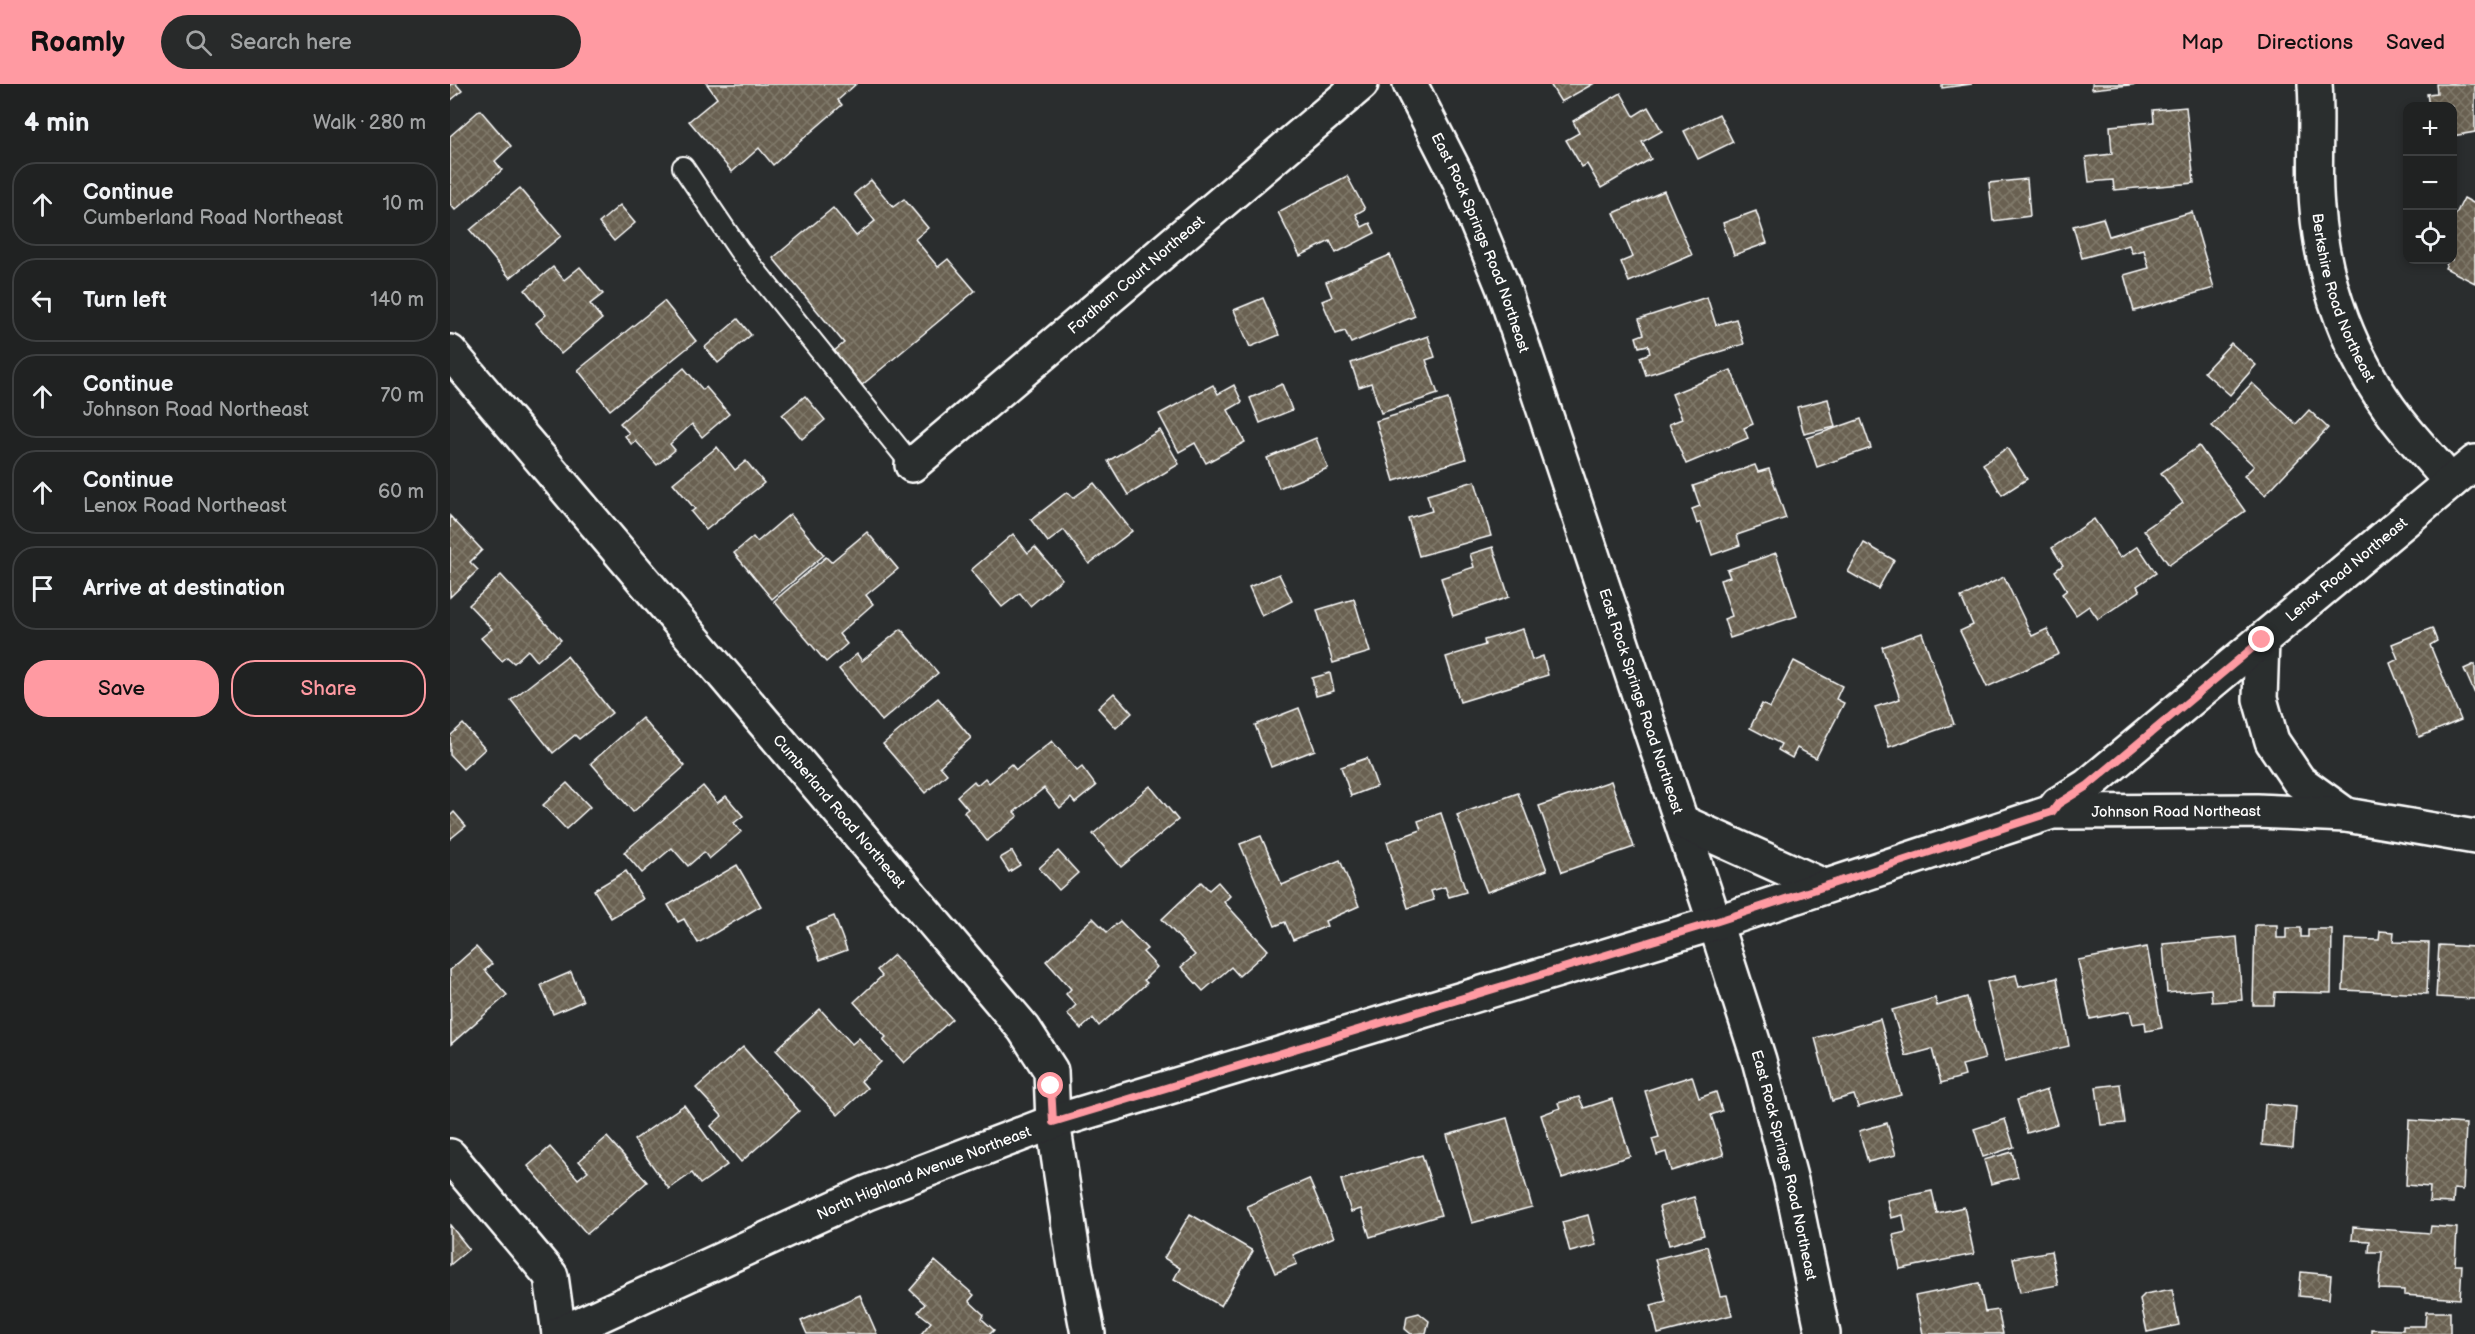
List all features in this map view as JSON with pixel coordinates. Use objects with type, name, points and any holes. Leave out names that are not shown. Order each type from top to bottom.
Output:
[{"type":"street","name":"Fordham Court Northeast","points":[[912,465],[1361,84]]},
{"type":"street","name":"East Rock Springs Road Northeast","points":[[1410,84],[1459,180],[1503,287],[1682,822],[1759,1060],[1791,1181],[1823,1334]]},
{"type":"street","name":"Berkshire Road Northeast","points":[[2315,84],[2317,208],[2327,275],[2344,326],[2371,381],[2398,420],[2463,472]]},
{"type":"street","name":"Cumberland Road Northeast","points":[[450,352],[1024,1029],[1051,1071],[1053,1122],[1088,1334]]},
{"type":"street","name":"Lenox Road Northeast","points":[[2052,812],[2058,804],[2087,786],[2463,472]]},
{"type":"street","points":[[2262,640],[2260,699],[2272,741],[2299,781],[2346,815]]},
{"type":"street","name":"Johnson Road Northeast","points":[[1715,922],[2052,812],[2257,811],[2346,815],[2475,837]]},
{"type":"street","points":[[1682,822],[1824,886]]},
{"type":"street","name":"North Highland Avenue Northeast","points":[[559,1334],[867,1193],[1053,1122],[1715,922]]},
{"type":"street","points":[[450,1156],[551,1276],[559,1334]]},
{"type":"lane","points":[[683,167],[739,250],[912,465]]},
{"type":"building","points":[[450,84],[456,84],[462,91],[450,101]]},
{"type":"building","points":[[707,84],[856,84],[838,100],[842,105],[773,165],[759,148],[732,172],[689,121],[717,98]]},
{"type":"building","points":[[1550,84],[1593,84],[1561,102]]},
{"type":"building","points":[[1942,84],[1972,84],[1942,88]]},
{"type":"building","points":[[2092,84],[2139,84],[2092,89]]},
{"type":"building","points":[[2436,84],[2475,84],[2475,132],[2457,135],[2457,102],[2428,102],[2427,94],[2437,93]]},
{"type":"building","points":[[1621,93],[1634,116],[1648,107],[1662,131],[1642,142],[1651,159],[1601,188],[1587,164],[1582,167],[1566,140],[1579,133],[1573,121]]},
{"type":"building","points":[[2186,107],[2194,183],[2114,190],[2113,180],[2089,182],[2086,157],[2112,154],[2110,126],[2154,122],[2153,110]]},
{"type":"building","points":[[480,110],[511,146],[495,161],[502,170],[455,210],[450,204],[450,136]]},
{"type":"building","points":[[1719,114],[1733,142],[1698,159],[1684,131]]},
{"type":"building","points":[[1347,176],[1365,209],[1356,214],[1362,227],[1370,223],[1375,233],[1336,253],[1330,241],[1300,256],[1278,212]]},
{"type":"building","points":[[2027,179],[2030,216],[1993,221],[1989,183]]},
{"type":"building","points":[[871,180],[893,207],[904,199],[928,228],[915,239],[938,267],[948,259],[975,291],[862,385],[834,351],[844,343],[773,258],[833,208],[856,236],[875,221],[854,194]]},
{"type":"building","points":[[520,188],[561,236],[510,278],[470,230]]},
{"type":"building","points":[[1664,191],[1692,255],[1629,282],[1621,262],[1633,257],[1614,213]]},
{"type":"building","points":[[2464,198],[2475,204],[2475,283],[2445,268],[2447,264],[2457,264],[2457,212]]},
{"type":"building","points":[[620,205],[635,223],[614,241],[599,223]]},
{"type":"building","points":[[1756,211],[1767,243],[1734,255],[1723,223]]},
{"type":"building","points":[[2192,212],[2214,288],[2134,311],[2124,275],[2149,268],[2144,250],[2132,253],[2129,245],[2082,258],[2073,226],[2103,218],[2109,236]]},
{"type":"building","points":[[1390,255],[1415,316],[1351,343],[1345,331],[1336,334],[1322,301],[1332,297],[1326,282]]},
{"type":"building","points":[[553,267],[564,280],[580,267],[603,294],[590,304],[602,319],[561,354],[536,323],[546,315],[525,290]]},
{"type":"building","points":[[1707,297],[1716,325],[1736,319],[1744,344],[1646,375],[1640,357],[1650,353],[1648,345],[1639,347],[1636,337],[1644,334],[1639,319]]},
{"type":"building","points":[[1263,298],[1279,335],[1250,347],[1234,310]]},
{"type":"building","points":[[664,301],[696,341],[610,410],[578,370]]},
{"type":"building","points":[[738,319],[751,335],[718,363],[705,347]]},
{"type":"building","points":[[1428,336],[1435,357],[1426,360],[1438,394],[1381,413],[1371,383],[1359,387],[1351,363]]},
{"type":"building","points":[[2231,343],[2256,365],[2230,395],[2204,372]]},
{"type":"building","points":[[684,368],[703,390],[706,387],[729,414],[702,437],[692,424],[670,444],[675,450],[657,465],[636,441],[632,445],[625,436],[629,433],[620,423]]},
{"type":"building","points":[[1731,370],[1753,424],[1744,428],[1748,438],[1686,464],[1669,424],[1682,419],[1672,394]]},
{"type":"building","points":[[2252,383],[2296,424],[2309,410],[2328,428],[2265,495],[2244,476],[2254,466],[2212,426]]},
{"type":"building","points":[[1282,384],[1292,410],[1260,423],[1250,398]]},
{"type":"building","points":[[1213,385],[1218,394],[1234,385],[1242,402],[1228,410],[1245,442],[1206,463],[1195,443],[1179,452],[1159,414]]},
{"type":"building","points":[[805,396],[825,420],[802,439],[782,415]]},
{"type":"building","points":[[1448,399],[1466,459],[1394,481],[1376,421]]},
{"type":"building","points":[[1828,399],[1835,427],[1804,434],[1797,407]]},
{"type":"building","points":[[1861,419],[1871,448],[1817,467],[1807,438]]},
{"type":"building","points":[[1160,430],[1179,464],[1128,495],[1108,461]]},
{"type":"building","points":[[1316,438],[1328,468],[1279,488],[1267,458]]},
{"type":"building","points":[[2199,446],[2245,511],[2169,565],[2144,530],[2183,503],[2161,473]]},
{"type":"building","points":[[717,447],[735,470],[746,461],[764,483],[706,530],[691,512],[695,509],[673,483]]},
{"type":"building","points":[[2007,448],[2027,479],[2002,495],[1983,464]]},
{"type":"building","points":[[1755,465],[1758,472],[1769,469],[1786,518],[1737,535],[1740,545],[1712,555],[1701,522],[1697,524],[1692,509],[1700,506],[1693,486]]},
{"type":"building","points":[[1475,481],[1491,536],[1419,556],[1408,518],[1432,511],[1427,495]]},
{"type":"building","points":[[1094,483],[1132,531],[1089,564],[1064,530],[1048,542],[1031,520],[1067,492],[1073,498]]},
{"type":"building","points":[[790,514],[824,555],[772,599],[734,553],[753,537],[757,542]]},
{"type":"building","points":[[450,516],[482,550],[470,562],[478,570],[450,597]]},
{"type":"building","points":[[2094,519],[2120,558],[2138,546],[2156,573],[2137,586],[2140,591],[2098,619],[2089,606],[2076,615],[2062,594],[2067,590],[2055,571],[2063,565],[2052,548]]},
{"type":"building","points":[[867,532],[898,569],[866,595],[873,604],[839,634],[847,644],[826,662],[774,601],[826,557],[831,562]]},
{"type":"building","points":[[1013,534],[1028,553],[1035,547],[1062,579],[1030,606],[1020,593],[1002,607],[971,570]]},
{"type":"building","points":[[1864,543],[1894,560],[1878,589],[1848,572]]},
{"type":"building","points":[[1493,547],[1509,597],[1453,616],[1441,578],[1474,567],[1470,554]]},
{"type":"building","points":[[1776,553],[1797,616],[1730,638],[1724,619],[1732,616],[1720,580],[1730,577],[1727,570]]},
{"type":"building","points":[[1279,574],[1292,601],[1262,616],[1249,587]]},
{"type":"building","points":[[501,575],[561,640],[537,661],[528,650],[514,663],[507,657],[502,661],[481,638],[492,629],[469,605]]},
{"type":"building","points":[[2004,577],[2032,636],[2047,629],[2059,654],[1987,687],[1960,631],[1973,625],[1961,597]]},
{"type":"building","points":[[1354,599],[1370,652],[1333,663],[1317,610]]},
{"type":"building","points":[[2432,628],[2437,641],[2430,645],[2461,720],[2419,737],[2390,663],[2398,659],[2392,644]]},
{"type":"building","points":[[901,629],[938,673],[882,721],[839,669],[857,654],[862,661]]},
{"type":"building","points":[[1523,629],[1532,660],[1543,656],[1548,675],[1460,702],[1446,657],[1485,645],[1484,640]]},
{"type":"building","points":[[1922,633],[1954,724],[1889,747],[1875,707],[1900,699],[1882,647]]},
{"type":"building","points":[[567,656],[612,713],[579,739],[575,735],[553,753],[511,700]]},
{"type":"building","points":[[1794,661],[1842,686],[1836,699],[1844,703],[1816,758],[1797,748],[1792,758],[1778,750],[1781,744],[1750,728],[1762,704],[1770,708]]},
{"type":"building","points":[[2475,664],[2475,694],[2464,669]]},
{"type":"building","points":[[1330,673],[1334,691],[1316,696],[1312,678]]},
{"type":"building","points":[[1114,693],[1132,713],[1116,728],[1098,708]]},
{"type":"building","points":[[938,698],[971,738],[940,766],[947,774],[925,793],[883,744]]},
{"type":"building","points":[[1299,708],[1315,750],[1271,767],[1255,725]]},
{"type":"building","points":[[642,718],[685,766],[633,812],[591,763]]},
{"type":"building","points":[[463,724],[485,749],[463,769],[450,755],[450,736]]},
{"type":"building","points":[[1052,741],[1077,771],[1082,767],[1096,786],[1075,803],[1071,798],[1060,808],[1044,788],[1014,812],[1018,816],[987,841],[964,812],[968,809],[957,796],[974,781],[977,785],[985,778],[989,783],[1011,764],[1016,770]]},
{"type":"building","points":[[1367,758],[1377,786],[1351,796],[1341,767]]},
{"type":"building","points":[[1611,781],[1634,847],[1562,872],[1539,806]]},
{"type":"building","points":[[567,783],[590,807],[566,829],[543,805]]},
{"type":"building","points":[[703,786],[717,803],[726,796],[743,816],[734,823],[741,832],[709,859],[704,852],[688,866],[672,848],[642,873],[624,852]]},
{"type":"building","points":[[1150,786],[1178,820],[1121,867],[1093,834]]},
{"type":"building","points":[[1518,793],[1547,870],[1487,892],[1457,815]]},
{"type":"building","points":[[454,812],[466,826],[450,839],[450,816]]},
{"type":"building","points":[[1441,813],[1466,892],[1449,897],[1445,887],[1431,891],[1434,900],[1408,908],[1387,842],[1421,830],[1418,821]]},
{"type":"building","points":[[1261,836],[1282,885],[1340,860],[1359,906],[1325,921],[1327,926],[1293,940],[1285,922],[1275,926],[1240,844]]},
{"type":"building","points":[[1012,851],[1020,865],[1009,872],[1000,858]]},
{"type":"building","points":[[1058,851],[1078,873],[1059,890],[1039,868]]},
{"type":"building","points":[[737,865],[761,906],[698,943],[684,919],[678,922],[668,905]]},
{"type":"building","points":[[626,871],[643,899],[611,918],[594,890]]},
{"type":"building","points":[[1201,882],[1209,890],[1218,882],[1230,896],[1224,902],[1268,950],[1239,976],[1231,967],[1203,991],[1181,967],[1195,955],[1162,919]]},
{"type":"building","points":[[834,916],[847,950],[820,960],[807,927]]},
{"type":"building","points":[[1093,918],[1107,932],[1120,921],[1147,949],[1143,952],[1157,967],[1144,980],[1147,983],[1099,1026],[1093,1018],[1081,1029],[1067,1014],[1076,1005],[1066,994],[1071,989],[1046,961]]},
{"type":"building","points":[[2255,925],[2277,925],[2277,938],[2286,938],[2286,928],[2301,928],[2301,937],[2308,937],[2308,929],[2332,929],[2331,993],[2275,992],[2274,1005],[2253,1005]]},
{"type":"building","points":[[2380,931],[2394,932],[2393,942],[2429,943],[2427,994],[2343,990],[2345,939],[2379,940]]},
{"type":"building","points":[[2237,937],[2242,1000],[2212,1002],[2211,989],[2167,993],[2163,944]]},
{"type":"building","points":[[2439,945],[2475,947],[2475,999],[2436,997]]},
{"type":"building","points":[[476,947],[492,964],[485,970],[507,995],[451,1044],[450,970]]},
{"type":"building","points":[[2147,947],[2162,1028],[2146,1031],[2145,1022],[2133,1024],[2130,1011],[2090,1019],[2078,960]]},
{"type":"building","points":[[894,955],[952,1019],[904,1063],[883,1040],[886,1037],[854,1002],[882,976],[877,970]]},
{"type":"building","points":[[571,972],[583,1001],[553,1014],[541,985]]},
{"type":"building","points":[[2016,975],[2019,987],[2057,978],[2069,1046],[2005,1061],[1987,982]]},
{"type":"building","points":[[1967,997],[1985,1059],[1962,1065],[1965,1076],[1941,1083],[1932,1049],[1906,1056],[1892,1010],[1935,998],[1937,1006]]},
{"type":"building","points":[[820,1009],[852,1044],[859,1038],[881,1062],[861,1081],[867,1088],[838,1115],[776,1050]]},
{"type":"building","points":[[1880,1019],[1901,1095],[1858,1107],[1854,1095],[1832,1101],[1815,1038]]},
{"type":"building","points":[[743,1047],[799,1111],[741,1162],[711,1126],[722,1116],[696,1088]]},
{"type":"building","points":[[1692,1076],[1699,1098],[1716,1092],[1722,1111],[1711,1115],[1724,1155],[1671,1171],[1666,1152],[1657,1155],[1652,1139],[1659,1137],[1645,1091]]},
{"type":"building","points":[[2120,1084],[2125,1123],[2101,1125],[2096,1087]]},
{"type":"building","points":[[2047,1090],[2057,1124],[2027,1133],[2017,1100]]},
{"type":"building","points":[[1579,1097],[1584,1108],[1612,1099],[1630,1156],[1562,1178],[1541,1115],[1560,1108],[1558,1103]]},
{"type":"building","points":[[2265,1104],[2296,1107],[2293,1148],[2262,1145]]},
{"type":"building","points":[[684,1105],[727,1165],[700,1184],[692,1173],[669,1189],[634,1140]]},
{"type":"building","points":[[1507,1118],[1532,1207],[1472,1223],[1447,1135]]},
{"type":"building","points":[[2005,1119],[2014,1147],[1983,1157],[1974,1129]]},
{"type":"building","points":[[2409,1120],[2466,1124],[2463,1190],[2454,1189],[2453,1203],[2429,1202],[2430,1187],[2406,1185]]},
{"type":"building","points":[[1887,1123],[1896,1155],[1868,1162],[1859,1131]]},
{"type":"building","points":[[607,1137],[647,1182],[587,1234],[528,1166],[550,1147],[578,1179],[588,1171],[579,1161]]},
{"type":"building","points":[[2012,1152],[2018,1177],[1991,1184],[1984,1160]]},
{"type":"building","points":[[1422,1155],[1441,1215],[1370,1237],[1361,1209],[1351,1212],[1341,1180]]},
{"type":"building","points":[[1309,1179],[1334,1237],[1293,1255],[1297,1264],[1275,1273],[1247,1206]]},
{"type":"building","points":[[1932,1191],[1937,1213],[1964,1207],[1974,1254],[1900,1269],[1893,1235],[1906,1232],[1903,1215],[1891,1218],[1887,1200]]},
{"type":"building","points":[[1694,1197],[1704,1235],[1669,1245],[1659,1207]]},
{"type":"building","points":[[1190,1214],[1253,1251],[1221,1306],[1174,1279],[1180,1268],[1164,1258]]},
{"type":"building","points":[[1588,1215],[1596,1245],[1570,1252],[1562,1222]]},
{"type":"building","points":[[450,1225],[469,1249],[450,1265]]},
{"type":"building","points":[[2431,1226],[2457,1228],[2455,1265],[2462,1265],[2460,1299],[2404,1295],[2404,1290],[2379,1289],[2382,1252],[2369,1252],[2370,1241],[2352,1240],[2353,1227],[2430,1233]]},
{"type":"building","points":[[1707,1246],[1720,1296],[1727,1295],[1732,1315],[1658,1334],[1651,1305],[1666,1301],[1655,1259]]},
{"type":"building","points":[[2051,1251],[2058,1285],[2020,1292],[2013,1258]]},
{"type":"building","points":[[935,1261],[974,1295],[969,1301],[984,1315],[982,1319],[994,1330],[990,1334],[921,1334],[931,1322],[918,1312],[925,1304],[910,1290]]},
{"type":"building","points":[[2301,1272],[2331,1275],[2329,1299],[2299,1296]]},
{"type":"building","points":[[1979,1283],[1985,1312],[1998,1310],[2003,1334],[1923,1334],[1915,1296]]},
{"type":"building","points":[[2172,1289],[2179,1325],[2147,1332],[2140,1299],[2145,1294]]},
{"type":"building","points":[[860,1295],[877,1334],[807,1334],[801,1321]]},
{"type":"building","points":[[2426,1312],[2450,1312],[2450,1334],[2371,1334],[2371,1329],[2403,1330],[2403,1326],[2425,1326]]},
{"type":"building","points":[[1419,1313],[1429,1321],[1426,1333],[1411,1334],[1405,1329],[1407,1316]]},
{"type":"route","points":[[1051,1086],[1053,1122],[1715,922],[2052,812],[2058,804],[2087,786],[2262,640]]}]
